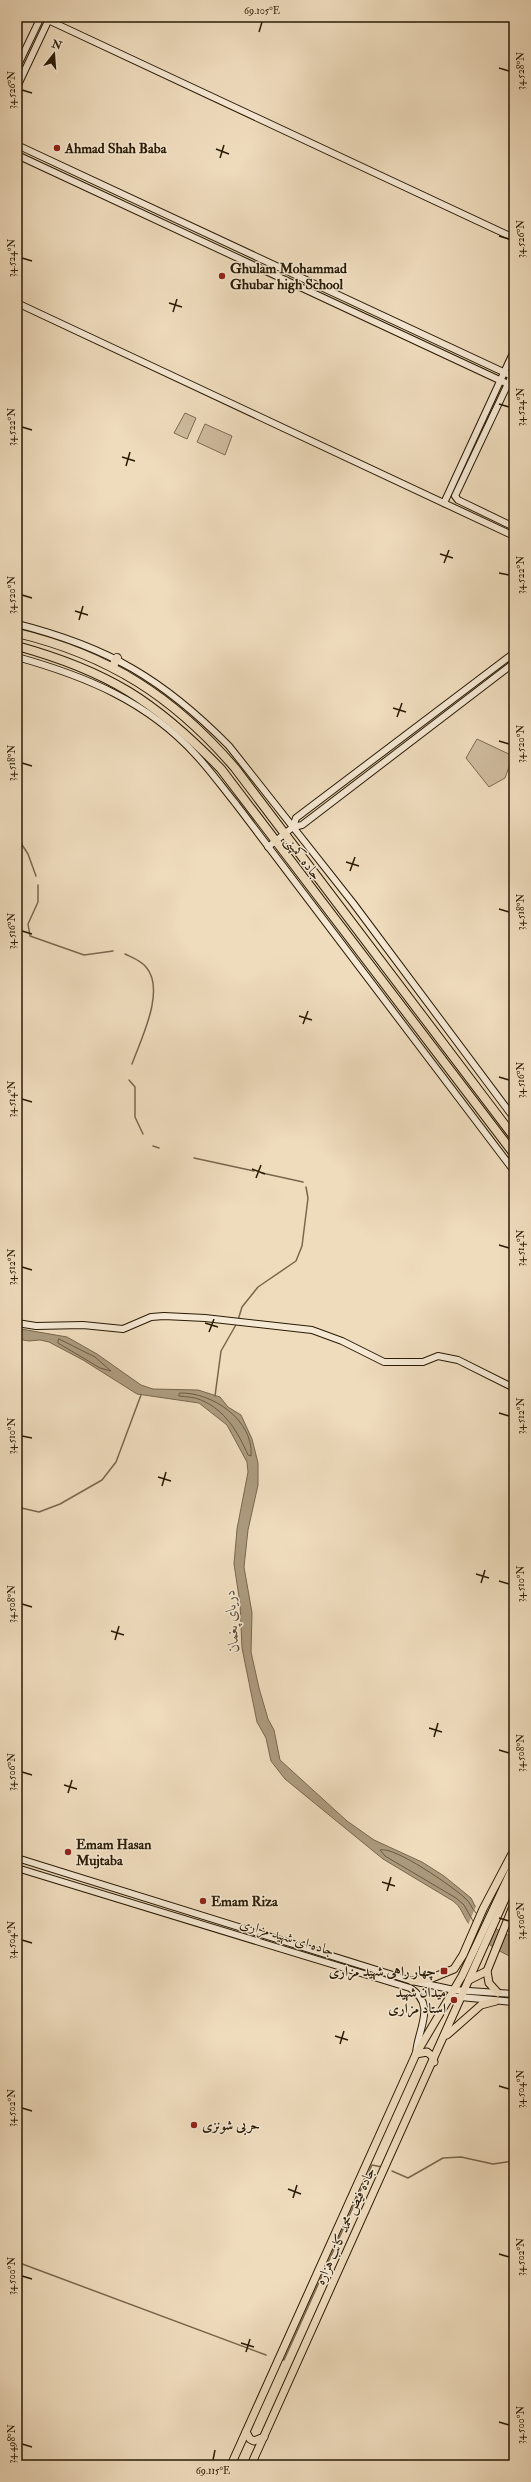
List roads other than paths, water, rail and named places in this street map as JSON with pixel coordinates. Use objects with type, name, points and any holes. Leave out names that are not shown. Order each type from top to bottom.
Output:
[{"type":"highway","name":"جاده کمپنی","points":[[17,633],[115,662],[166,700],[210,739],[235,768],[285,833],[514,1137]]},
{"type":"highway","name":"جاده کمپنی","points":[[17,646],[81,666],[112,680],[155,708],[196,743],[221,769],[271,844],[514,1154]]},
{"type":"highway","points":[[166,700],[171,692]]},
{"type":"main road","points":[[412,1981],[432,1978],[454,1969],[470,1940],[483,1909],[514,1850]]},
{"type":"main road","points":[[231,2465],[416,2054],[480,1944],[514,1865]]},
{"type":"main road","points":[[494,1913],[514,1879]]},
{"type":"main road","points":[[498,1993],[489,1983],[487,1971],[514,1904]]},
{"type":"main road","name":"جاده فیض محمد کاتب هزاره","points":[[251,2465],[434,2062],[469,1980],[480,1944]]},
{"type":"main road","points":[[469,1980],[487,1971]]},
{"type":"main road","points":[[444,2038],[481,2005],[496,2001]]},
{"type":"main road","points":[[416,2054],[427,2052],[432,2056],[434,2062]]},
{"type":"main road","points":[[246,2432],[250,2439],[254,2441],[264,2438]]},
{"type":"street","points":[[17,67],[41,17]]},
{"type":"street","points":[[17,86],[49,19],[514,238]]},
{"type":"street","points":[[17,145],[504,372],[513,373],[455,496],[458,500],[514,527]]},
{"type":"street","points":[[17,156],[227,251],[508,384]]},
{"type":"street","points":[[227,251],[230,244]]},
{"type":"street","points":[[321,295],[324,288]]},
{"type":"street","points":[[17,303],[514,536]]},
{"type":"street","points":[[444,503],[514,351]]},
{"type":"street","points":[[17,624],[74,639],[171,692],[193,710],[229,746],[352,903],[514,1118]]},
{"type":"street","points":[[271,844],[292,827],[302,825],[514,653]]},
{"type":"street","points":[[17,657],[88,679],[142,709],[195,754],[271,844],[514,1171]]},
{"type":"street","points":[[421,729],[514,663]]},
{"type":"street","points":[[17,1323],[36,1326],[83,1325],[123,1329],[151,1317],[164,1316],[205,1318],[321,1332],[384,1362],[423,1362],[438,1356],[444,1356],[478,1368],[514,1388]]},
{"type":"street","name":"جاده ای شهید مزاری","points":[[17,1858],[412,1981],[452,1993],[463,1994]]},
{"type":"street","name":"جاده ای شهید مزاری","points":[[17,1868],[410,1988],[419,1993],[425,2004],[426,2012],[417,2040],[416,2054]]},
{"type":"street","points":[[463,1994],[514,1994]]},
{"type":"street","points":[[463,1994],[496,2001],[514,2002]]},
{"type":"water","points":[[21,1329],[67,1337],[97,1354],[141,1385],[153,1389],[198,1390],[220,1397],[228,1407],[241,1415],[252,1439],[258,1463],[258,1485],[248,1530],[244,1567],[252,1613],[251,1652],[268,1719],[274,1730],[280,1760],[347,1821],[374,1840],[422,1862],[444,1876],[471,1898],[475,1906],[498,1930],[514,1938],[514,1958],[494,1948],[482,1939],[471,1927],[456,1903],[383,1859],[285,1779],[271,1761],[266,1738],[257,1722],[242,1648],[240,1603],[234,1564],[237,1529],[248,1472],[247,1462],[227,1425],[199,1403],[137,1394],[83,1360],[49,1342],[17,1339],[17,1331]]},
{"type":"waterway","points":[[17,837],[28,854],[36,876]]},
{"type":"waterway","points":[[38,885],[38,902],[28,924],[30,936],[84,955],[113,951]]},
{"type":"waterway","points":[[125,954],[139,961],[146,967],[152,977],[154,988],[150,1015],[132,1064]]},
{"type":"waterway","points":[[129,1080],[135,1087],[135,1117],[143,1134]]},
{"type":"waterway","points":[[153,1146],[159,1148]]},
{"type":"waterway","points":[[194,1158],[254,1171]]},
{"type":"waterway","points":[[262,1173],[303,1182]]},
{"type":"waterway","points":[[238,1320],[242,1307],[258,1287],[296,1261],[302,1246],[308,1198],[306,1187]]},
{"type":"waterway","points":[[215,1396],[221,1351],[237,1323]]},
{"type":"waterway","points":[[17,1507],[39,1512],[60,1504],[102,1480],[116,1462],[141,1395]]},
{"type":"waterway","points":[[392,2171],[408,2178],[443,2158],[461,2157],[493,2164],[514,2161]]},
{"type":"waterway","points":[[282,2359],[284,2360],[372,2165],[382,2167]]},
{"type":"waterway","points":[[17,2262],[266,2355]]},
{"type":"place","name":"Ahmad Shah Baba","points":[[57,148]]},
{"type":"place","name":"Ghulam Mohammad Ghubar high School","points":[[222,276]]},
{"type":"place","name":"Emam Hasan Mujtaba","points":[[68,1852]]},
{"type":"place","name":"Emam Riza","points":[[203,1901]]},
{"type":"place","name":"چهار راهی شهید مزاری","points":[[444,1971]]},
{"type":"place","name":"میدان شهید استاد مزاری","points":[[454,2000]]},
{"type":"place","name":"حربی شونزی","points":[[194,2125]]},
{"type":"water label","name":"دریای پغمان","points":[[232,1621]]}]
